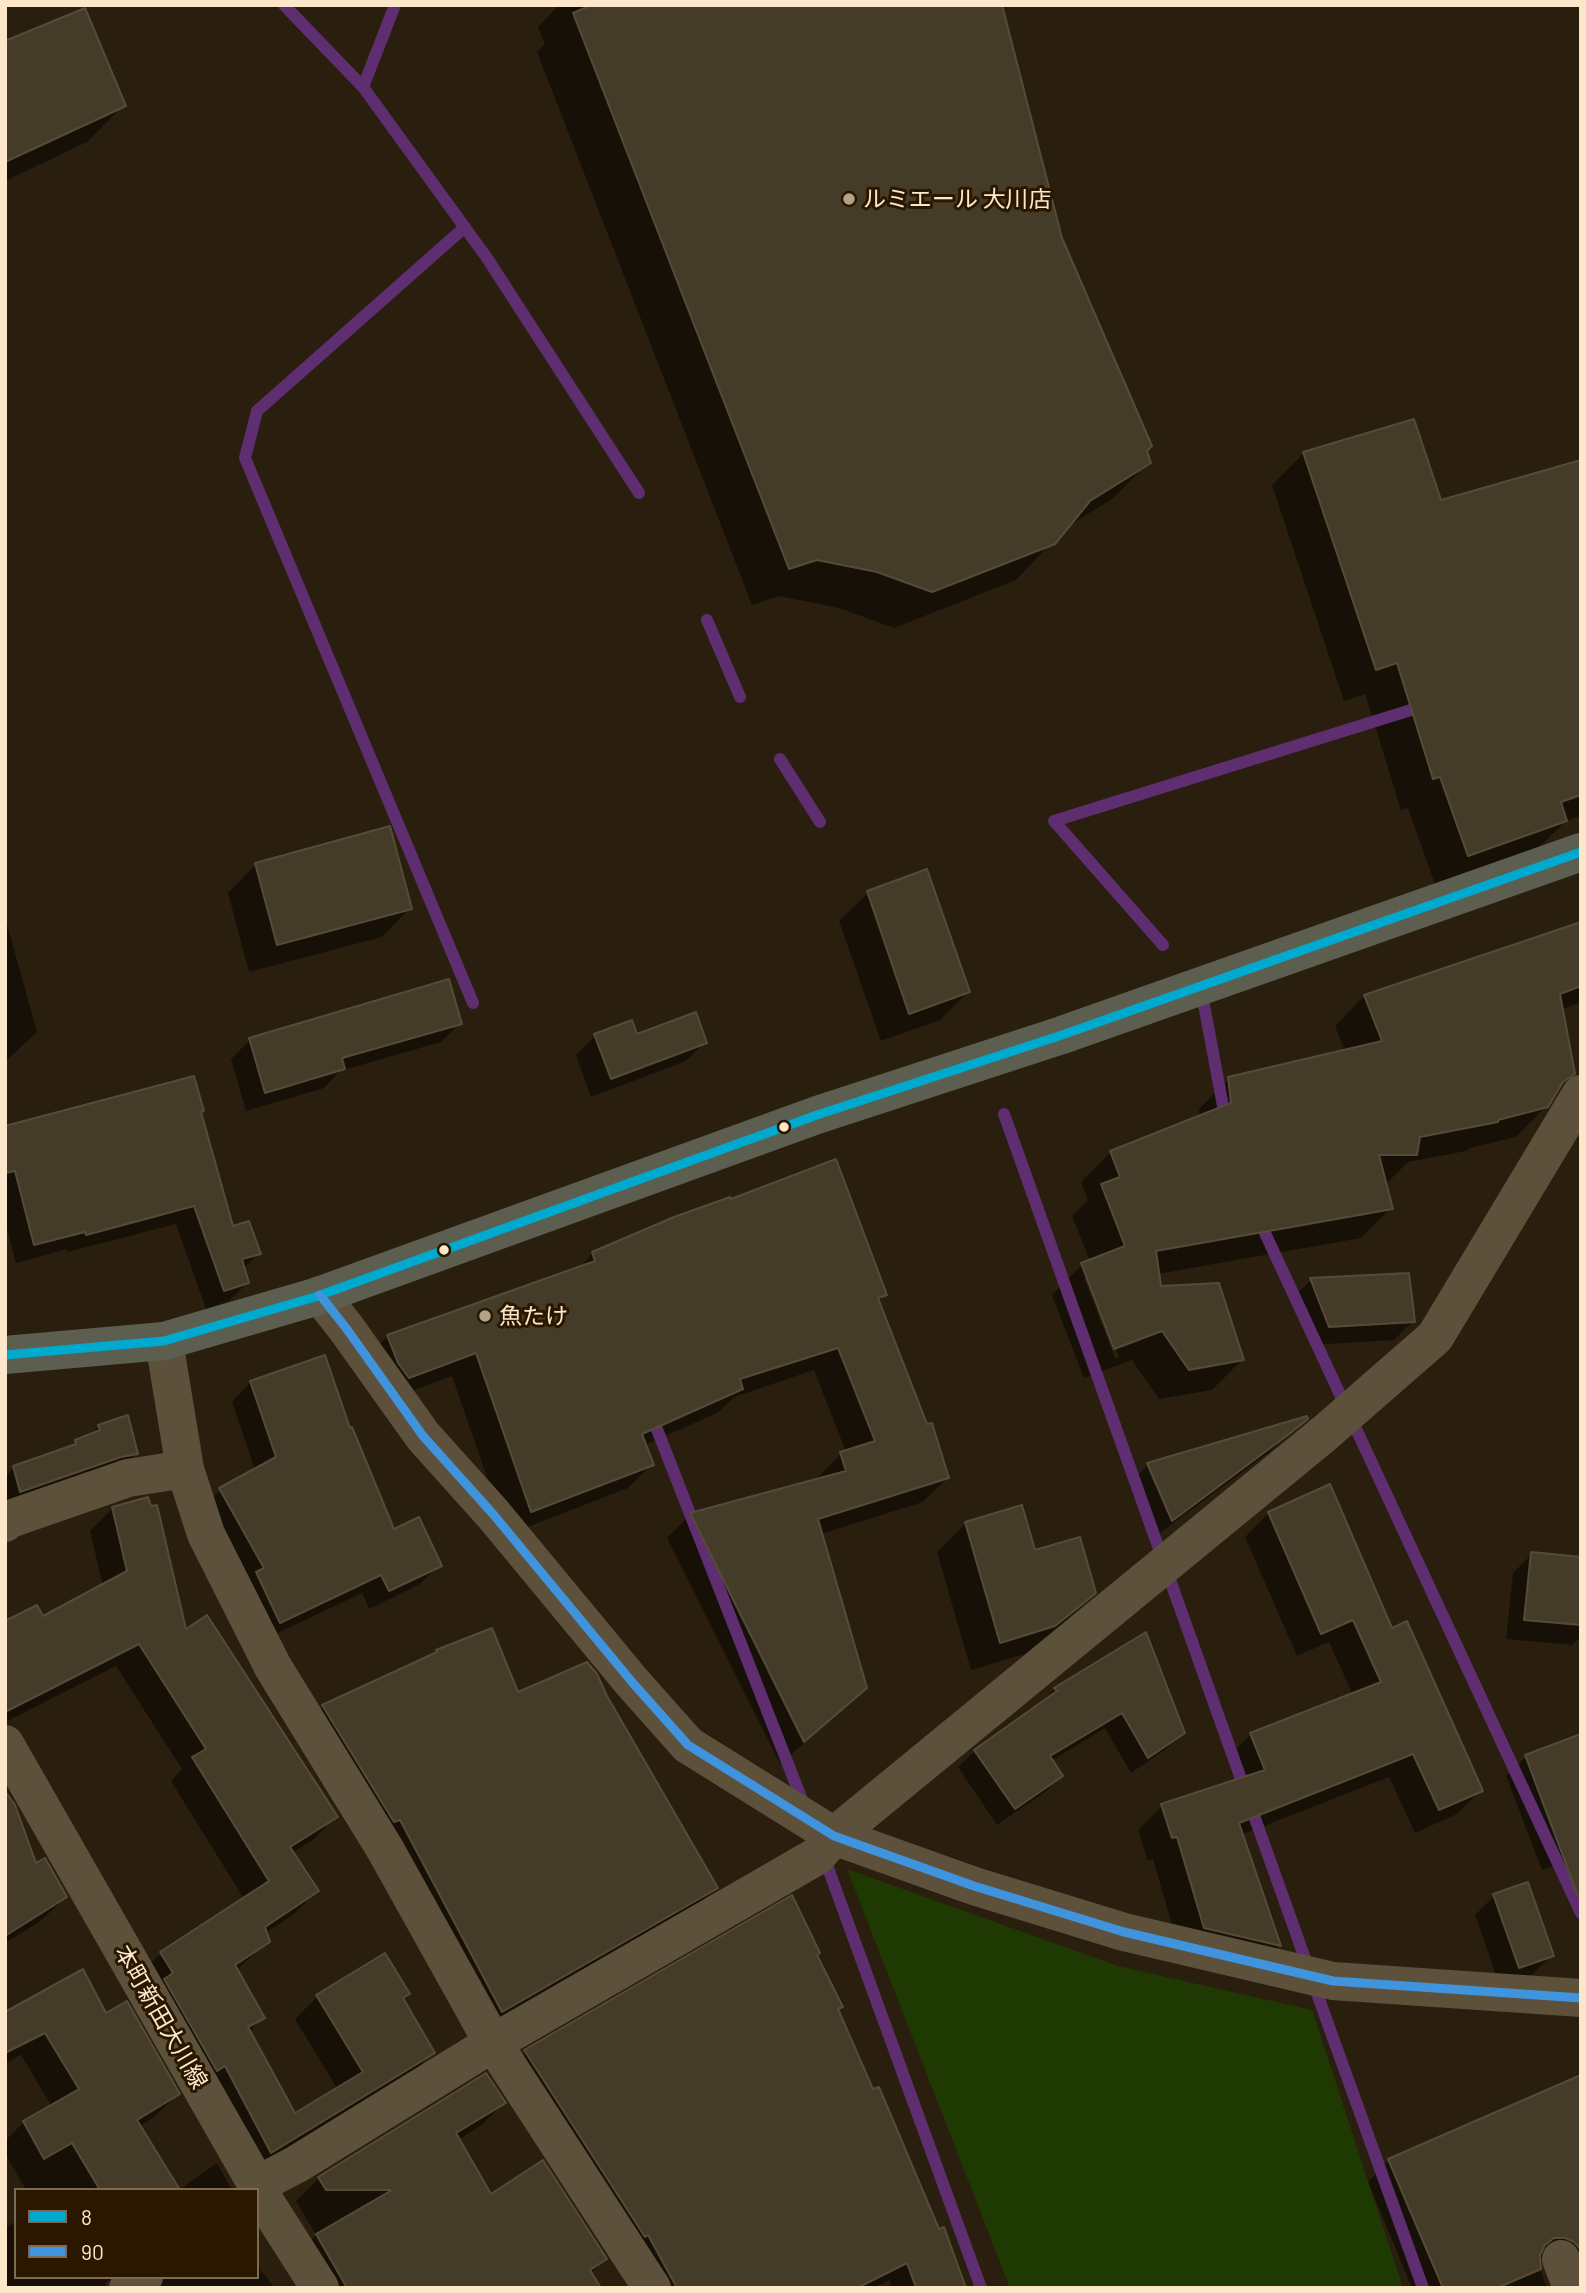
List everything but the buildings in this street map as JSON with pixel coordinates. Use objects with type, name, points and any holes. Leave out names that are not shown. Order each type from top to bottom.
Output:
[{"type":"highway","points":[[5,1355],[164,1341],[320,1295],[817,1115],[1062,1035],[1581,852]]},
{"type":"street","points":[[259,2197],[297,2164],[493,2043],[817,1856],[834,1836],[1325,1433],[1435,1337],[1581,1094]]},
{"type":"street","points":[[320,1295],[423,1436],[493,1514],[632,1682],[688,1745],[834,1836],[974,1886],[1124,1932],[1333,1981],[1581,1998]]},
{"type":"street","points":[[164,1341],[185,1469],[206,1534],[273,1667],[385,1849],[493,2043],[652,2288]]},
{"type":"street","points":[[5,1523],[7,1520],[128,1478],[185,1469]]},
{"type":"street","name":"本町新田大川線","points":[[5,1744],[254,2188]]},
{"type":"street","name":"本町新田大川線","points":[[259,2197],[320,2288]]},
{"type":"green space","points":[[847,1869],[1118,1966],[1312,2010],[1403,2288],[1010,2288]]},
{"type":"waterway","points":[[284,5],[363,87]]},
{"type":"waterway","points":[[395,5],[363,87],[487,258],[639,493]]},
{"type":"waterway","points":[[465,227],[257,411],[245,458],[473,1003]]},
{"type":"waterway","points":[[707,620],[740,697]]},
{"type":"waterway","points":[[1163,945],[1054,821],[1427,705]]},
{"type":"waterway","points":[[780,759],[820,822]]},
{"type":"waterway","points":[[1204,1005],[1226,1122]]},
{"type":"waterway","points":[[1004,1114],[1308,1967]]},
{"type":"waterway","points":[[1258,1218],[1581,1913]]},
{"type":"waterway","points":[[651,1414],[804,1805]]},
{"type":"waterway","points":[[824,1857],[981,2288]]},
{"type":"waterway","points":[[1314,1985],[1423,2288]]},
{"type":"transit line","name":"8","points":[[5,1355],[164,1341],[315,1297],[817,1115],[1062,1035],[1581,852]]},
{"type":"transit line","name":"90","points":[[320,1295],[423,1436],[493,1514],[632,1682],[688,1745],[834,1836],[974,1886],[1124,1932],[1333,1981],[1581,1998]]},
{"type":"place","name":"ルミエール 大川店","points":[[849,199]]},
{"type":"place","name":"魚たけ","points":[[485,1316]]}]
